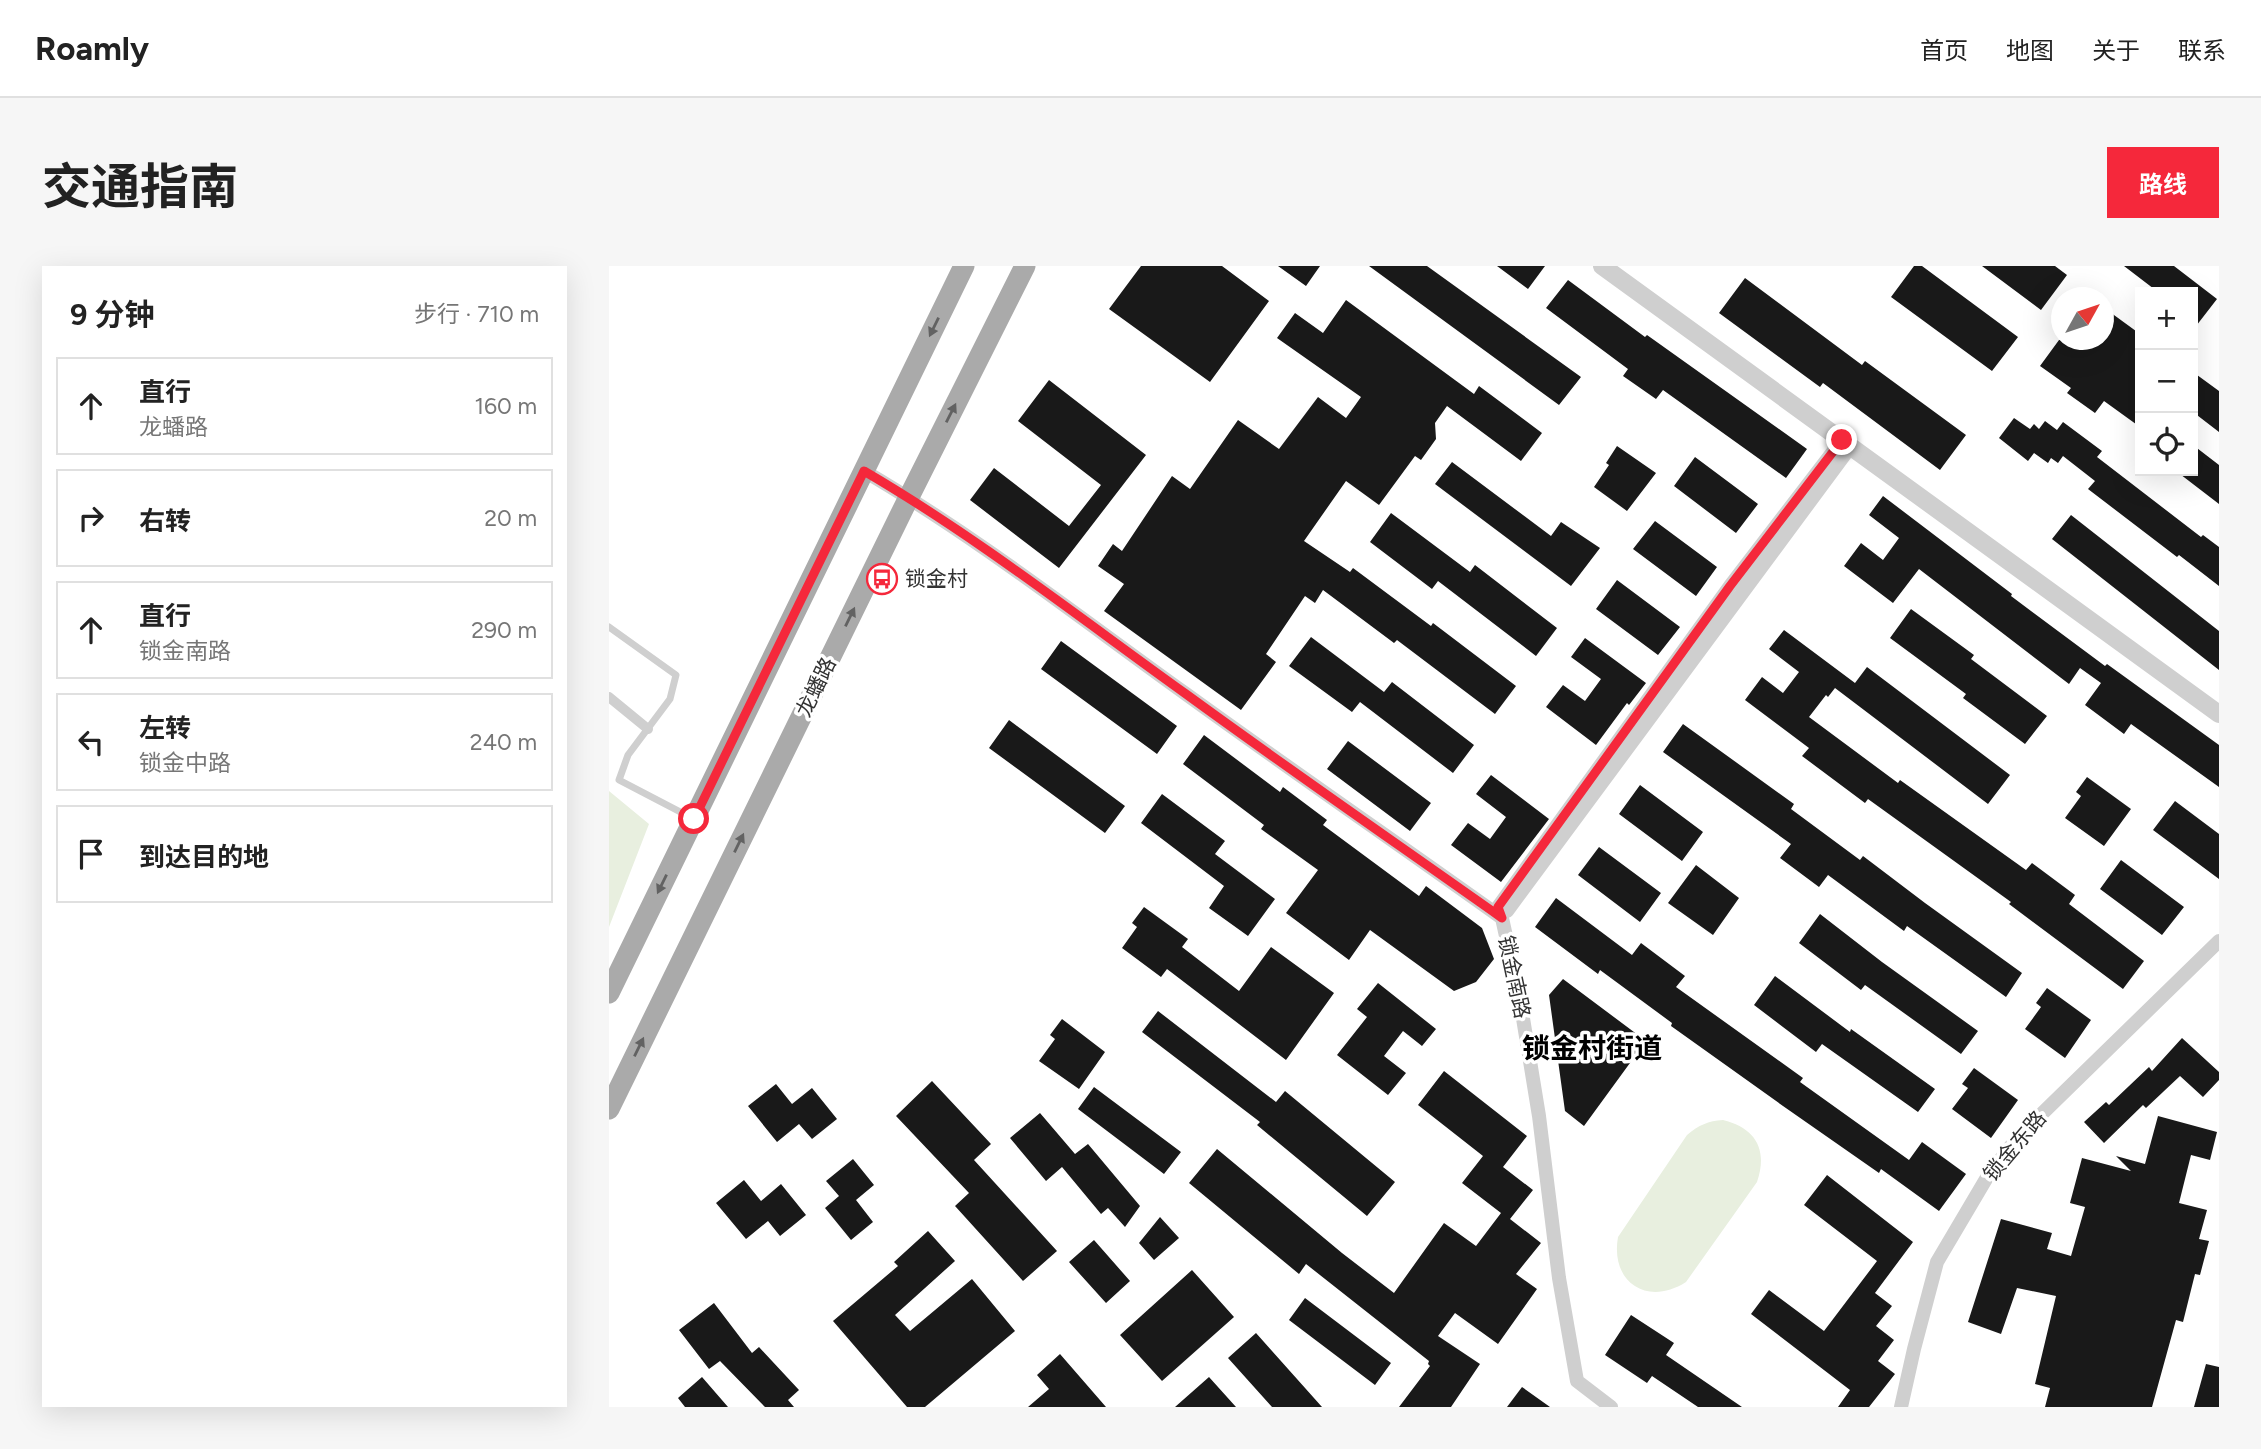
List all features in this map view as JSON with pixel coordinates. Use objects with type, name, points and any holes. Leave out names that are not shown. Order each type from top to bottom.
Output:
[{"type":"main road","points":[[609,993],[964,266]]},
{"type":"main road","name":"龙蟠路","points":[[609,1109],[1025,266]]},
{"type":"street","points":[[1602,266],[2219,714]]},
{"type":"street","points":[[1502,918],[1498,907],[1730,586],[1847,443]]},
{"type":"street","name":"锁金南路","points":[[864,471],[909,497],[1079,614],[1185,694],[1502,918],[1520,1000],[1539,1116],[1559,1278],[1577,1381],[1611,1407]]},
{"type":"street","points":[[609,697],[647,729]]},
{"type":"street","name":"锁金东路","points":[[1901,1407],[1937,1262],[1989,1174],[2018,1137],[2219,940]]},
{"type":"lane","points":[[609,627],[676,675],[670,699],[628,755],[619,780],[694,819]]},
{"type":"green space","points":[[609,791],[649,824],[609,927]]},
{"type":"green space","points":[[1723,1120],[1744,1129],[1757,1142],[1761,1160],[1757,1182],[1686,1282],[1658,1292],[1645,1291],[1634,1286],[1620,1267],[1618,1237],[1687,1135],[1704,1124]]},
{"type":"building","points":[[1141,266],[1222,266],[1269,301],[1210,382],[1109,309]]},
{"type":"building","points":[[1278,266],[1320,266],[1306,286]]},
{"type":"building","points":[[1369,266],[1427,266],[1581,377],[1559,405]]},
{"type":"building","points":[[1497,266],[1545,266],[1528,289]]},
{"type":"building","points":[[1914,266],[1922,266],[2018,337],[1992,371],[1891,297]]},
{"type":"building","points":[[1982,266],[2055,266],[2067,275],[2058,287],[2051,287],[2051,297],[2041,310]]},
{"type":"building","points":[[2124,266],[2174,266],[2217,299],[2198,324],[2198,287],[2151,287]]},
{"type":"building","points":[[1745,278],[1862,365],[1865,361],[1966,435],[1940,470],[1823,383],[1820,387],[1719,313]]},
{"type":"building","points":[[1568,280],[1807,449],[1786,478],[1663,390],[1656,399],[1623,376],[1628,369],[1546,308]]},
{"type":"building","points":[[1346,300],[1474,394],[1479,386],[1542,433],[1521,461],[1447,406],[1435,423],[1436,439],[1421,460],[1415,456],[1379,505],[1346,481],[1304,541],[1350,572],[1353,568],[1431,626],[1433,623],[1516,686],[1495,714],[1397,640],[1394,643],[1323,590],[1315,603],[1305,596],[1266,654],[1276,662],[1241,710],[1104,611],[1124,584],[1098,566],[1113,544],[1122,551],[1172,476],[1190,489],[1238,420],[1279,449],[1318,397],[1346,418],[1361,397],[1277,338],[1295,313],[1323,333]]},
{"type":"building","points":[[2114,315],[2135,330],[2135,423],[2104,401],[2095,413],[2067,393],[2071,388],[2040,366],[2052,350],[2114,350]]},
{"type":"building","points":[[2198,376],[2219,391],[2219,432],[2198,416]]},
{"type":"building","points":[[1049,380],[1146,455],[1059,568],[970,500],[994,468],[1069,526],[1101,485],[1018,421]]},
{"type":"building","points":[[2014,418],[2030,429],[2034,424],[2039,429],[2045,421],[2057,430],[2063,422],[2102,451],[2097,457],[2201,537],[2203,535],[2219,547],[2219,586],[2088,489],[2095,481],[2063,456],[2058,463],[2051,458],[2048,463],[2034,453],[2028,461],[1999,438]]},
{"type":"building","points":[[1617,446],[1656,473],[1627,511],[1594,487],[1609,465],[1606,463]]},
{"type":"building","points":[[2198,449],[2219,465],[2219,504],[2183,476],[2198,476]]},
{"type":"building","points":[[1695,457],[1758,504],[1736,533],[1674,486]]},
{"type":"building","points":[[1452,462],[1551,536],[1561,522],[1600,548],[1571,586],[1435,484]]},
{"type":"building","points":[[1883,496],[2105,666],[2107,664],[2219,745],[2219,787],[2131,724],[2124,734],[2085,705],[2101,683],[2080,668],[2069,684],[1919,569],[1893,603],[1844,566],[1861,543],[1883,560],[1899,538],[1869,515]]},
{"type":"building","points":[[1391,513],[1470,572],[1475,565],[1557,628],[1536,656],[1438,581],[1432,589],[1370,542]]},
{"type":"building","points":[[2071,515],[2219,631],[2219,670],[2052,539]]},
{"type":"building","points":[[1655,521],[1717,567],[1696,596],[1633,549]]},
{"type":"building","points":[[1617,580],[1680,627],[1658,655],[1596,609]]},
{"type":"building","points":[[1911,609],[1974,655],[1971,659],[2047,716],[2025,744],[1963,698],[1966,694],[1890,638]]},
{"type":"building","points":[[1784,630],[1855,683],[1867,667],[2010,775],[1988,804],[1835,688],[1809,717],[1898,783],[1900,780],[2026,870],[2032,863],[2075,895],[2069,904],[2144,961],[2123,989],[2009,904],[2011,902],[1868,799],[1865,803],[1802,756],[1809,748],[1745,700],[1762,677],[1783,693],[1799,672],[1769,649]]},
{"type":"building","points":[[1311,637],[1384,692],[1392,682],[1474,745],[1453,773],[1360,702],[1352,712],[1289,666]]},
{"type":"building","points":[[1585,638],[1646,683],[1629,705],[1627,703],[1596,745],[1546,707],[1563,685],[1585,701],[1601,679],[1571,657]]},
{"type":"building","points":[[1061,641],[1177,726],[1157,754],[1041,669]]},
{"type":"building","points":[[1009,720],[1125,806],[1105,833],[989,748]]},
{"type":"building","points":[[1683,724],[1794,804],[1791,809],[1860,860],[1863,856],[2022,973],[2006,997],[1907,926],[1904,931],[1828,875],[1819,887],[1780,858],[1791,844],[1663,752]]},
{"type":"building","points":[[1204,735],[1280,792],[1283,787],[1327,820],[1323,825],[1419,896],[1426,886],[1482,928],[1494,959],[1476,982],[1454,991],[1370,930],[1349,960],[1286,913],[1318,870],[1261,829],[1264,825],[1183,764]]},
{"type":"building","points":[[1348,741],[1431,803],[1410,831],[1327,769]]},
{"type":"building","points":[[1491,775],[1549,819],[1501,882],[1451,845],[1468,823],[1490,839],[1506,817],[1476,794]]},
{"type":"building","points":[[2087,777],[2131,809],[2104,846],[2065,818],[2081,796],[2076,792]]},
{"type":"building","points":[[1640,785],[1703,832],[1682,861],[1619,814]]},
{"type":"building","points":[[1162,794],[1225,841],[1215,854],[1275,899],[1248,936],[1209,908],[1224,886],[1141,823]]},
{"type":"building","points":[[2175,801],[2219,834],[2219,879],[2153,830]]},
{"type":"building","points":[[1599,847],[1661,893],[1640,922],[1578,875]]},
{"type":"building","points":[[2121,860],[2184,907],[2162,935],[2100,889]]},
{"type":"building","points":[[1696,865],[1739,898],[1713,935],[1668,903]]},
{"type":"building","points":[[1556,898],[1632,955],[1641,943],[1685,976],[1676,987],[1803,1078],[1800,1082],[1909,1160],[1922,1142],[1966,1174],[1939,1211],[1881,1169],[1879,1173],[1783,1106],[1671,1026],[1672,1023],[1600,970],[1598,974],[1535,927]]},
{"type":"building","points":[[1144,907],[1188,939],[1182,947],[1239,991],[1271,947],[1334,993],[1286,1060],[1167,969],[1161,977],[1122,948],[1137,927],[1132,923]]},
{"type":"building","points":[[1820,914],[1978,1031],[1961,1054],[1865,985],[1861,990],[1799,943]]},
{"type":"building","points":[[1775,976],[1850,1032],[1851,1029],[1935,1089],[1918,1112],[1822,1044],[1816,1052],[1754,1005]]},
{"type":"building","points":[[1563,979],[1646,1041],[1584,1126],[1565,1111],[1549,995]]},
{"type":"building","points":[[1378,983],[1436,1029],[1422,1046],[1403,1031],[1384,1056],[1406,1073],[1388,1095],[1337,1055],[1367,1017],[1357,1009]]},
{"type":"building","points":[[2047,988],[2091,1020],[2065,1058],[2025,1029],[2041,1007],[2036,1003]]},
{"type":"building","points":[[1158,1011],[1276,1102],[1285,1091],[1395,1182],[1367,1216],[1257,1125],[1260,1122],[1142,1032]]},
{"type":"building","points":[[1062,1019],[1105,1052],[1079,1089],[1039,1061],[1055,1039],[1050,1035]]},
{"type":"building","points":[[2182,1038],[2219,1072],[2219,1080],[2203,1097],[2180,1076],[2146,1108],[2143,1105],[2104,1143],[2084,1122],[2106,1102],[2109,1105],[2149,1067],[2152,1071]]},
{"type":"building","points":[[1974,1068],[2018,1100],[1991,1138],[1952,1109],[1968,1088],[1962,1084]]},
{"type":"building","points":[[1444,1071],[1527,1136],[1503,1167],[1533,1190],[1510,1219],[1541,1243],[1516,1274],[1537,1289],[1498,1344],[1455,1313],[1438,1336],[1480,1364],[1451,1407],[1399,1407],[1430,1366],[1429,1361],[1306,1264],[1299,1274],[1189,1183],[1217,1149],[1394,1293],[1444,1223],[1476,1246],[1501,1213],[1462,1183],[1483,1156],[1418,1105]]},
{"type":"building","points":[[932,1081],[991,1144],[974,1160],[1057,1251],[1023,1281],[955,1206],[969,1193],[896,1116]]},
{"type":"building","points":[[776,1084],[792,1104],[812,1088],[837,1119],[812,1139],[799,1124],[777,1142],[748,1106]]},
{"type":"building","points":[[1094,1087],[1181,1152],[1164,1174],[1078,1109]]},
{"type":"building","points":[[1040,1113],[1075,1154],[1088,1144],[1140,1206],[1125,1227],[1108,1208],[1101,1214],[1062,1167],[1046,1181],[1010,1138]]},
{"type":"building","points":[[2158,1116],[2217,1132],[2210,1160],[2191,1155],[2179,1203],[2207,1210],[2199,1239],[2209,1241],[2200,1275],[2195,1274],[2183,1322],[2176,1320],[2152,1407],[2045,1407],[2050,1388],[2035,1384],[2056,1296],[2017,1288],[2001,1334],[1968,1322],[2001,1219],[2052,1233],[2047,1249],[2071,1256],[2085,1207],[2070,1203],[2082,1158],[2131,1171],[2116,1156],[2145,1164]]},
{"type":"building","points":[[853,1159],[874,1185],[856,1200],[873,1222],[851,1240],[825,1208],[839,1196],[826,1181]]},
{"type":"building","points":[[1827,1175],[1913,1242],[1875,1293],[1892,1306],[1876,1326],[1894,1340],[1878,1361],[1895,1374],[1869,1407],[1838,1407],[1850,1390],[1751,1314],[1769,1290],[1824,1331],[1877,1261],[1804,1205]]},
{"type":"building","points":[[744,1180],[761,1201],[781,1184],[806,1215],[780,1236],[768,1221],[746,1239],[716,1203]]},
{"type":"building","points":[[1160,1217],[1179,1238],[1154,1260],[1139,1243]]},
{"type":"building","points":[[928,1231],[955,1261],[895,1315],[910,1331],[972,1279],[1015,1331],[925,1407],[907,1407],[833,1321],[898,1266],[894,1262]]},
{"type":"building","points":[[1094,1240],[1130,1281],[1106,1303],[1069,1262]]},
{"type":"building","points":[[1192,1270],[1234,1317],[1162,1381],[1120,1335]]},
{"type":"building","points":[[1305,1298],[1391,1363],[1375,1385],[1289,1320]]},
{"type":"building","points":[[714,1303],[752,1353],[759,1347],[799,1390],[788,1400],[794,1407],[765,1407],[720,1361],[709,1369],[679,1330]]},
{"type":"building","points":[[1631,1315],[1674,1343],[1666,1355],[1742,1407],[1698,1407],[1652,1376],[1647,1383],[1605,1355]]},
{"type":"building","points":[[1256,1333],[1322,1407],[1272,1407],[1228,1358]]},
{"type":"building","points":[[1060,1354],[1106,1407],[1028,1407],[1049,1389],[1037,1375]]},
{"type":"building","points":[[2206,1364],[2219,1367],[2219,1407],[2194,1407]]},
{"type":"building","points":[[702,1377],[728,1407],[685,1407],[678,1398]]},
{"type":"building","points":[[1209,1377],[1236,1407],[1175,1407]]},
{"type":"building","points":[[1522,1387],[1550,1407],[1507,1407]]},
{"type":"place","name":"锁金村","points":[[882,579]]},
{"type":"district","name":"锁金村街道","points":[[1592,1048]]},
{"type":"route","points":[[694,819],[864,471],[909,497],[1079,614],[1185,694],[1502,918],[1498,907],[1730,586],[1842,440]]}]
